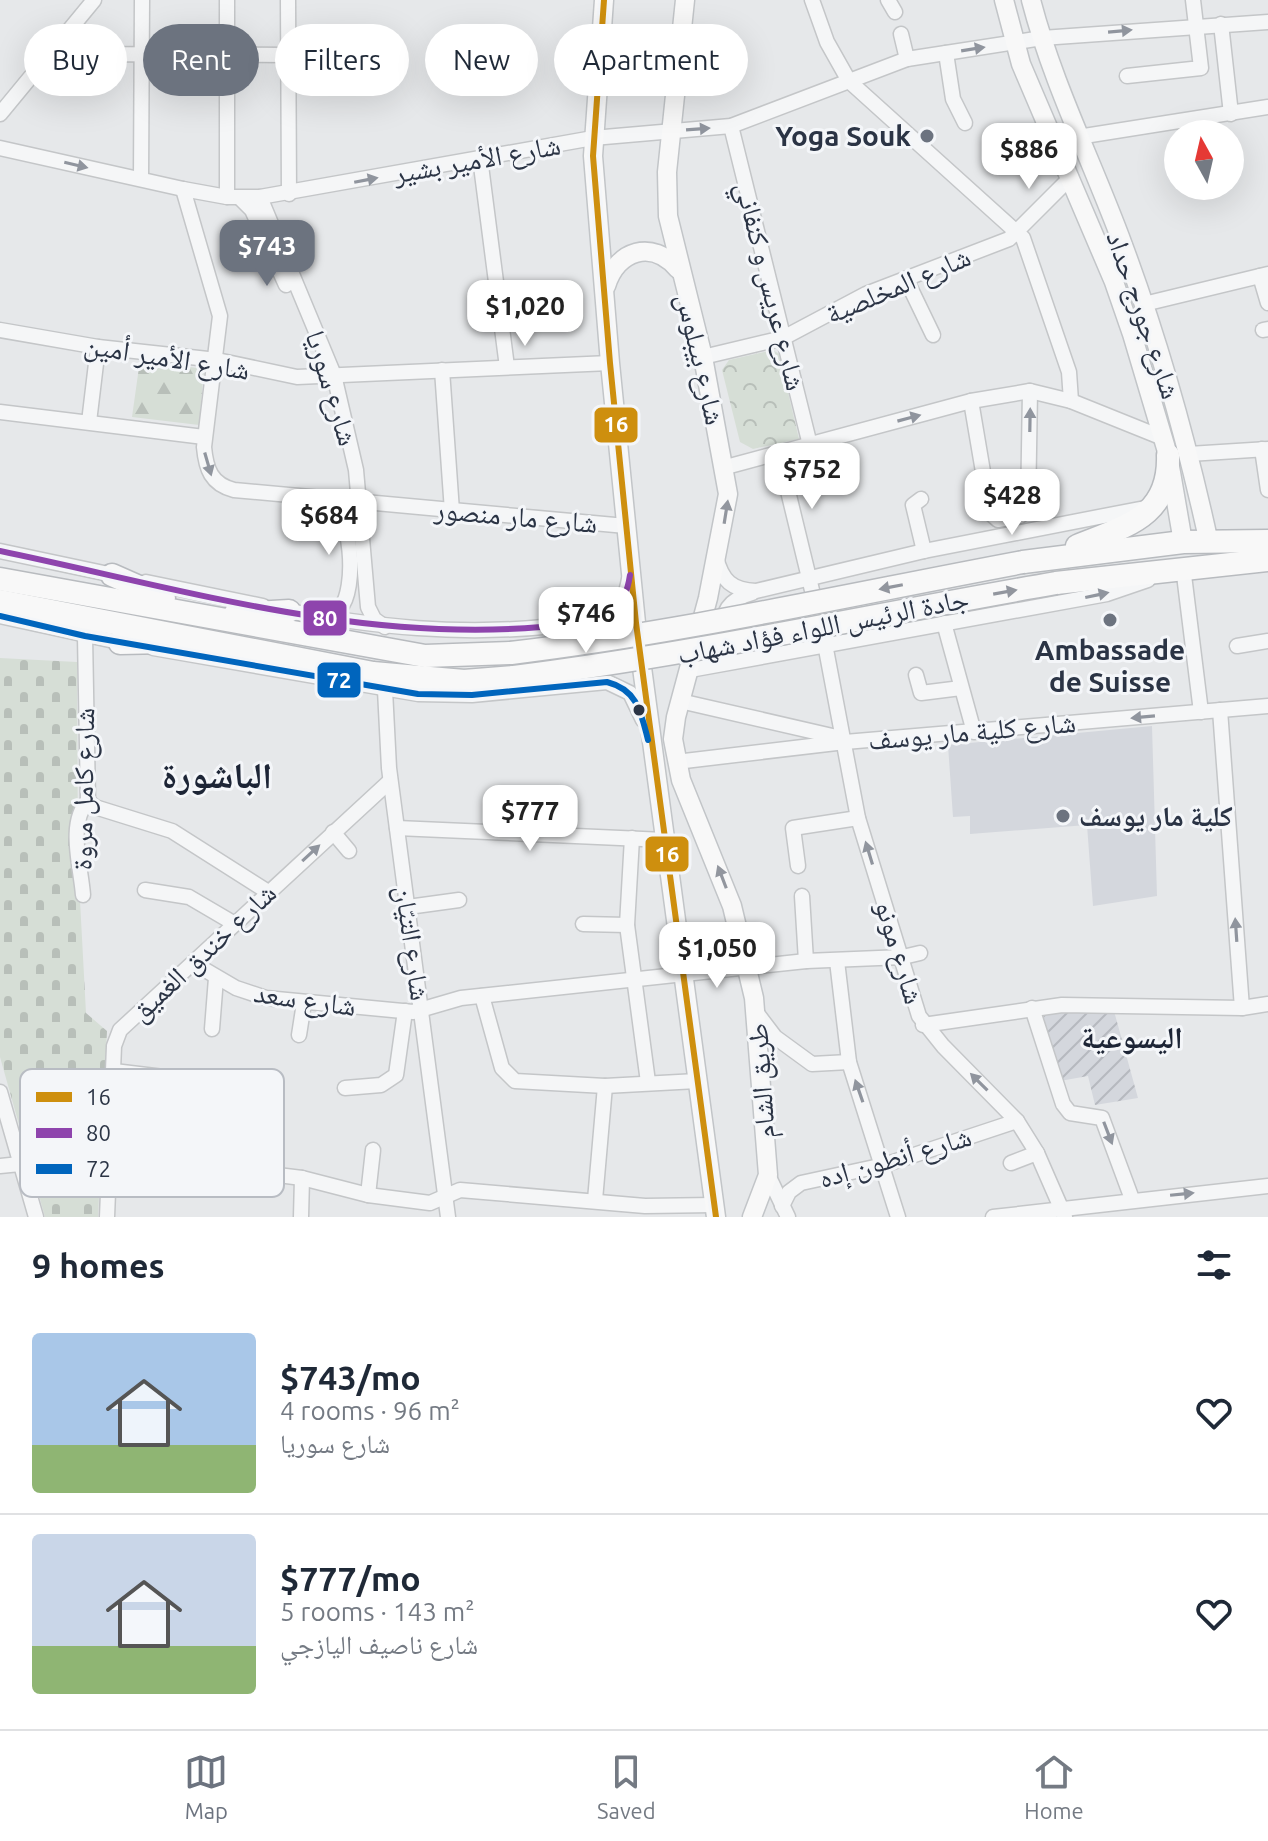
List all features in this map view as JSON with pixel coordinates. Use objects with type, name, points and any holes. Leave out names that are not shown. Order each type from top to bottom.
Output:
[{"type":"highway","points":[[1047,557],[1111,533],[1154,507],[1164,494],[1173,449]]},
{"type":"highway","name":"جادة الرئيس اللواء فؤاد شهاب","points":[[1193,562],[1243,543],[1268,541]]},
{"type":"highway","name":"جادة الرئيس اللواء فؤاد شهاب","points":[[0,579],[425,656],[511,653],[567,647],[729,621],[1047,557],[1183,542],[1193,562]]},
{"type":"highway","name":"جادة الرئيس اللواء فؤاد شهاب","points":[[0,601],[120,633],[213,641],[422,679],[514,677],[627,663],[835,621],[1056,583],[1193,562],[1268,560]]},
{"type":"highway","points":[[112,575],[202,615],[289,611]]},
{"type":"highway","points":[[213,641],[294,672]]},
{"type":"main road","points":[[604,0],[593,138],[610,363],[630,575],[715,1211]]},
{"type":"main road","name":"شارع بيبلوس","points":[[676,762],[674,728],[727,508],[726,467],[703,357],[678,269],[667,201],[685,0]]},
{"type":"main road","name":"شارع جورج حداد","points":[[1004,0],[1014,42],[1123,306],[1173,449],[1183,542]]},
{"type":"main road","name":"شارع جورج حداد","points":[[1035,1],[1042,38],[1144,304],[1193,562]]},
{"type":"main road","points":[[606,286],[617,263],[633,253],[656,252],[678,269]]},
{"type":"main road","name":"طريق الشام","points":[[676,762],[725,885],[747,967],[756,1012],[768,1175]]},
{"type":"main road","points":[[752,1217],[768,1175]]},
{"type":"street","points":[[73,24],[93,0]]},
{"type":"street","points":[[141,179],[142,0]]},
{"type":"street","points":[[227,0],[227,24]]},
{"type":"street","points":[[288,0],[288,24]]},
{"type":"street","points":[[812,0],[827,42],[849,81],[1016,230],[1026,245],[1069,372],[1071,401]]},
{"type":"street","points":[[1127,76],[1183,76],[1201,68],[1193,0]]},
{"type":"street","name":"شارع الأمير بشير","points":[[0,148],[183,189],[233,198],[260,197],[593,138],[731,126],[907,59],[1042,38],[1197,24],[1268,22]]},
{"type":"street","points":[[1221,24],[1231,114]]},
{"type":"street","points":[[901,34],[907,59]]},
{"type":"street","points":[[946,53],[953,99],[965,123]]},
{"type":"street","points":[[127,55],[142,55]]},
{"type":"street","points":[[0,114],[24,85]]},
{"type":"street","points":[[229,96],[233,198]]},
{"type":"street","points":[[288,96],[289,194]]},
{"type":"street","points":[[1078,137],[1268,107]]},
{"type":"street","name":"شارع عريس و كنفاني","points":[[731,126],[810,445]]},
{"type":"street","points":[[0,156],[24,153]]},
{"type":"street","points":[[480,158],[507,367]]},
{"type":"street","name":"شارع المخلصية","points":[[703,357],[783,338],[866,294],[1009,239],[1071,177]]},
{"type":"street","points":[[0,412],[204,437],[221,330],[218,305],[183,189]]},
{"type":"street","name":"شارع سوريا","points":[[260,197],[334,375],[356,470],[368,607],[376,622],[386,627]]},
{"type":"street","name":"شارع سوريا","points":[[233,198],[252,210],[317,352],[314,365],[297,377]]},
{"type":"street","points":[[1144,304],[1264,275],[1268,303]]},
{"type":"street","points":[[906,279],[933,335]]},
{"type":"street","name":"شارع الأمير أمين","points":[[0,330],[98,347],[217,360],[297,377],[610,363]]},
{"type":"street","points":[[89,422],[98,347]]},
{"type":"street","points":[[442,370],[452,511]]},
{"type":"street","points":[[971,401],[990,513],[998,520],[1020,516],[1028,508],[1030,391]]},
{"type":"street","points":[[726,467],[971,401],[1030,391],[1071,401],[1173,449],[1265,449],[1268,490]]},
{"type":"street","name":"شارع مار منصور","points":[[204,437],[206,465],[218,485],[234,490],[626,526]]},
{"type":"street","name":"شارع مونو","points":[[779,454],[825,644],[858,818],[923,1025],[1017,1121],[1037,1153],[1063,1212]]},
{"type":"street","points":[[310,499],[333,503],[342,515],[351,585],[347,600],[340,608],[315,616]]},
{"type":"street","points":[[921,499],[913,505],[924,551]]},
{"type":"street","points":[[762,656],[731,645],[722,623],[732,601],[756,591],[924,551],[1154,507]]},
{"type":"street","points":[[0,551],[315,616],[386,627],[461,632],[545,627],[593,620],[611,613],[624,598],[630,575]]},
{"type":"street","points":[[716,557],[724,578],[732,587],[756,591]]},
{"type":"street","points":[[690,670],[1107,594],[1193,562],[1201,712]]},
{"type":"street","points":[[0,616],[85,636],[120,633],[385,690],[454,696],[596,681],[624,687],[637,700],[654,763]]},
{"type":"street","points":[[944,623],[974,732]]},
{"type":"street","points":[[545,627],[560,639],[568,658],[566,673],[551,687]]},
{"type":"street","name":"شارع كامل مروة","points":[[83,895],[77,826],[78,811],[88,801],[85,636]]},
{"type":"street","points":[[1237,646],[1268,641]]},
{"type":"street","points":[[916,675],[921,693],[961,688]]},
{"type":"street","name":"شارع التيّان","points":[[385,690],[390,774],[448,1217]]},
{"type":"street","points":[[680,701],[845,740]]},
{"type":"street","name":"شارع كلية مار يوسف","points":[[676,762],[845,740],[1268,706]]},
{"type":"street","points":[[1220,710],[1242,1008]]},
{"type":"street","name":"شارع خندق الغميق","points":[[114,1069],[114,1046],[120,1030],[195,964],[390,774]]},
{"type":"street","points":[[88,801],[189,840],[268,892]]},
{"type":"street","points":[[798,866],[793,828],[858,818]]},
{"type":"street","points":[[397,828],[665,840]]},
{"type":"street","points":[[333,832],[349,851]]},
{"type":"street","points":[[632,838],[627,925],[648,1082]]},
{"type":"street","points":[[145,890],[189,897],[235,924]]},
{"type":"street","points":[[802,896],[806,961]]},
{"type":"street","points":[[408,907],[459,900]]},
{"type":"street","points":[[583,924],[627,925]]},
{"type":"street","name":"شارع سعد","points":[[195,964],[216,978],[266,998],[423,1011],[451,999],[806,961],[903,957],[920,953]]},
{"type":"street","points":[[837,961],[849,1062],[898,1217]]},
{"type":"street","points":[[212,1029],[216,978]]},
{"type":"street","points":[[482,996],[502,1068],[511,1079],[605,1086],[697,1081]]},
{"type":"street","points":[[299,1035],[304,1003]]},
{"type":"street","points":[[923,1025],[1062,1005],[1242,1008],[1268,1004]]},
{"type":"street","points":[[1032,1008],[1063,1104],[1070,1113],[1102,1118],[1132,1199]]},
{"type":"street","points":[[345,1088],[381,1085],[396,1075],[405,1011]]},
{"type":"street","points":[[756,1012],[775,1037],[812,1064],[849,1062]]},
{"type":"street","points":[[595,1200],[605,1086]]},
{"type":"street","points":[[0,1092],[20,1164],[0,1166]]},
{"type":"street","name":"شارع أنطون إده","points":[[785,1211],[789,1192],[801,1183],[884,1165],[1017,1121]]},
{"type":"street","points":[[368,1195],[373,1150]]},
{"type":"street","points":[[1011,1163],[1037,1153]]},
{"type":"street","name":"طريق الشام","points":[[768,1175],[785,1211]]},
{"type":"street","points":[[284,1176],[368,1195],[430,1203],[460,1190],[595,1200],[644,1211],[715,1211]]},
{"type":"street","points":[[301,1217],[302,1178]]},
{"type":"street","points":[[993,1217],[1063,1212],[1132,1199],[1268,1186]]},
{"type":"street","points":[[30,1197],[36,1217]]},
{"type":"street","name":"شارع خندق الغميق","points":[[107,1217],[108,1197]]},
{"type":"shaded area","name":"كلية مار يوسف","points":[[1152,726],[1157,896],[1093,906],[1087,825],[970,834],[970,816],[953,817],[948,745]]},
{"type":"shaded area","points":[[1062,1011],[1114,1011],[1138,1098],[1095,1105],[1088,1076],[1060,1081],[1043,1015]]},
{"type":"green space","points":[[773,350],[779,354],[799,439],[753,449],[740,442],[722,370],[729,360]]},
{"type":"green space","points":[[140,360],[204,369],[199,425],[132,417]]},
{"type":"green space","points":[[0,658],[77,662],[78,863],[86,1013],[107,1031],[105,1069],[20,1069],[20,1128],[0,1057]]},
{"type":"green space","points":[[39,1197],[99,1197],[98,1217],[45,1217]]},
{"type":"transit line","name":"16","points":[[604,0],[593,156],[610,363],[636,623],[716,1217]]},
{"type":"transit line","name":"80","points":[[0,551],[269,609],[337,620],[473,630],[568,625],[605,617],[620,604],[630,575]]},
{"type":"transit line","name":"72","points":[[0,616],[85,636],[418,694],[472,695],[607,682],[632,697],[648,740]]},
{"type":"place","name":"Yoga Souk","points":[[927,136]]},
{"type":"place","name":"Ambassade de Suisse","points":[[1110,620]]},
{"type":"place","name":"كلية مار يوسف","points":[[1063,816]]},
{"type":"district","name":"الباشورة","points":[[217,775]]},
{"type":"district","name":"اليسوعية","points":[[1132,1038]]}]
